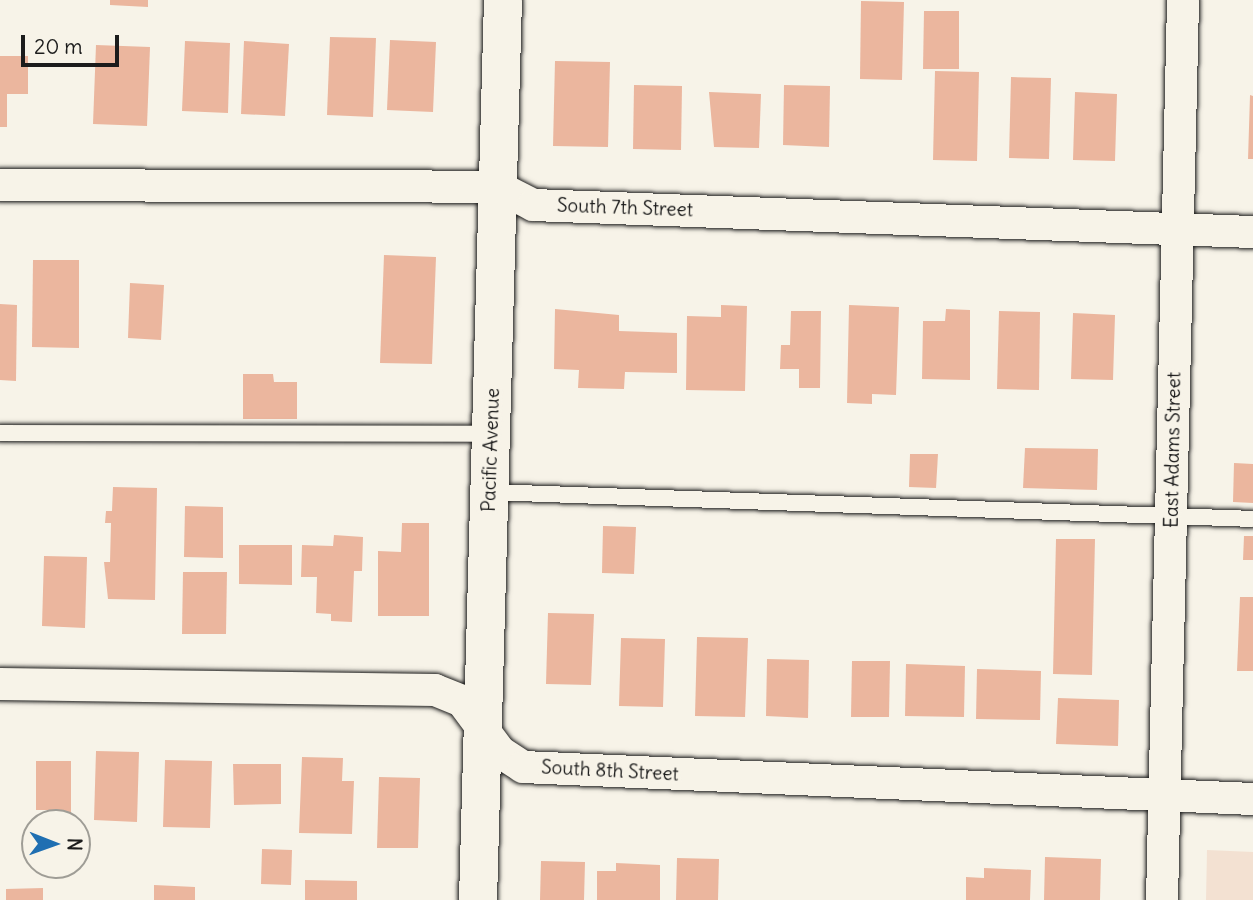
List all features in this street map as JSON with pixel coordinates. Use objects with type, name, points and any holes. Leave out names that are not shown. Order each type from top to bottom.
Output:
[{"type":"street","name":"Pacific Avenue","points":[[478,900],[503,0]]},
{"type":"street","name":"East Adams Street","points":[[1162,900],[1183,0]]},
{"type":"street","name":"South 7th Street","points":[[0,185],[498,187],[533,205],[1253,232]]},
{"type":"street","name":"South 8th Street","points":[[0,684],[435,690],[463,701],[500,752],[523,767],[1253,799]]},
{"type":"lane","points":[[0,433],[491,434]]},
{"type":"lane","points":[[489,492],[1253,519]]},
{"type":"shaded area","points":[[1207,850],[1253,852],[1253,900],[1206,900]]},
{"type":"building","points":[[110,0],[148,0],[148,7],[110,5]]},
{"type":"building","points":[[861,1],[904,2],[902,80],[860,79]]},
{"type":"building","points":[[924,11],[959,11],[959,69],[923,69]]},
{"type":"building","points":[[330,37],[376,38],[373,117],[327,115]]},
{"type":"building","points":[[390,40],[436,42],[433,112],[387,110]]},
{"type":"building","points":[[185,41],[230,43],[228,113],[182,111]]},
{"type":"building","points":[[244,41],[289,44],[285,116],[241,114]]},
{"type":"building","points":[[96,45],[150,47],[147,126],[93,124]]},
{"type":"building","points":[[0,56],[28,56],[28,94],[7,94],[7,127],[0,127]]},
{"type":"building","points":[[555,61],[610,62],[608,147],[553,146]]},
{"type":"building","points":[[935,71],[979,72],[977,161],[933,160]]},
{"type":"building","points":[[1011,77],[1051,78],[1049,159],[1009,158]]},
{"type":"building","points":[[634,85],[682,86],[681,150],[633,149]]},
{"type":"building","points":[[784,85],[830,86],[829,147],[783,145]]},
{"type":"building","points":[[709,92],[761,94],[759,148],[714,147]]},
{"type":"building","points":[[1075,92],[1117,94],[1115,161],[1073,160]]},
{"type":"building","points":[[1250,95],[1253,96],[1253,159],[1248,159]]},
{"type":"building","points":[[384,255],[436,257],[432,364],[380,363]]},
{"type":"building","points":[[33,260],[79,260],[79,348],[32,347]]},
{"type":"building","points":[[130,283],[164,285],[161,340],[128,338]]},
{"type":"building","points":[[0,304],[17,305],[16,381],[0,380]]},
{"type":"building","points":[[721,305],[747,306],[745,391],[686,390],[687,316],[721,317]]},
{"type":"building","points":[[849,305],[899,307],[896,395],[872,394],[872,404],[847,403]]},
{"type":"building","points":[[555,309],[619,315],[619,331],[677,333],[677,373],[625,372],[624,389],[578,388],[579,370],[554,369]]},
{"type":"building","points":[[946,309],[970,310],[970,380],[922,379],[923,321],[945,321]]},
{"type":"building","points":[[791,311],[821,311],[820,388],[799,388],[799,369],[780,369],[781,345],[790,345]]},
{"type":"building","points":[[999,311],[1040,312],[1039,390],[997,389]]},
{"type":"building","points":[[1073,313],[1115,315],[1113,380],[1071,379]]},
{"type":"building","points":[[243,374],[273,374],[274,382],[297,382],[297,419],[243,419]]},
{"type":"building","points":[[1025,448],[1098,449],[1097,490],[1023,488]]},
{"type":"building","points":[[910,454],[938,454],[936,488],[909,487]]},
{"type":"building","points":[[1234,463],[1253,464],[1253,503],[1233,502]]},
{"type":"building","points":[[113,487],[157,488],[155,600],[108,599],[104,562],[110,562],[111,523],[105,523],[106,511],[112,511]]},
{"type":"building","points":[[185,506],[223,507],[223,558],[184,557]]},
{"type":"building","points":[[402,523],[429,523],[429,616],[378,616],[378,551],[401,552]]},
{"type":"building","points":[[603,526],[636,527],[634,574],[602,573]]},
{"type":"building","points":[[334,535],[363,537],[362,571],[354,571],[352,622],[331,621],[331,614],[316,613],[317,577],[301,577],[302,545],[333,546]]},
{"type":"building","points":[[1244,536],[1253,536],[1253,560],[1243,560]]},
{"type":"building","points":[[1056,539],[1095,539],[1092,675],[1053,674]]},
{"type":"building","points":[[239,545],[292,545],[292,585],[239,584]]},
{"type":"building","points":[[44,556],[87,557],[85,628],[42,626]]},
{"type":"building","points":[[183,572],[227,572],[226,634],[182,634]]},
{"type":"building","points":[[1240,597],[1253,597],[1253,671],[1237,671]]},
{"type":"building","points":[[548,613],[594,614],[591,685],[546,684]]},
{"type":"building","points":[[697,637],[748,638],[745,717],[695,716]]},
{"type":"building","points":[[621,638],[665,639],[663,707],[619,706]]},
{"type":"building","points":[[767,659],[809,660],[808,718],[766,716]]},
{"type":"building","points":[[852,661],[890,661],[889,717],[851,717]]},
{"type":"building","points":[[906,664],[965,666],[964,717],[905,716]]},
{"type":"building","points":[[977,669],[1041,671],[1040,720],[976,719]]},
{"type":"building","points":[[1058,698],[1119,700],[1118,746],[1056,744]]},
{"type":"building","points":[[96,751],[139,752],[137,822],[94,820]]},
{"type":"building","points":[[302,757],[343,758],[342,781],[354,781],[352,834],[299,833]]},
{"type":"building","points":[[165,760],[212,761],[210,828],[163,827]]},
{"type":"building","points":[[36,761],[71,761],[71,809],[36,809]]},
{"type":"building","points":[[233,764],[281,764],[281,804],[234,805]]},
{"type":"building","points":[[379,777],[420,778],[418,848],[377,848]]},
{"type":"building","points":[[262,849],[292,850],[291,885],[261,884]]},
{"type":"building","points":[[1045,857],[1101,859],[1100,900],[1044,900]]},
{"type":"building","points":[[677,858],[719,859],[718,900],[676,900]]},
{"type":"building","points":[[541,861],[585,862],[584,900],[540,900]]},
{"type":"building","points":[[616,863],[660,865],[660,900],[597,900],[597,871],[616,871]]},
{"type":"building","points":[[984,868],[1031,870],[1030,900],[966,900],[966,877],[984,878]]},
{"type":"building","points":[[305,880],[357,881],[357,900],[305,900]]},
{"type":"building","points":[[154,885],[195,887],[195,900],[154,900]]},
{"type":"building","points":[[43,888],[43,900],[6,900],[6,889]]}]
